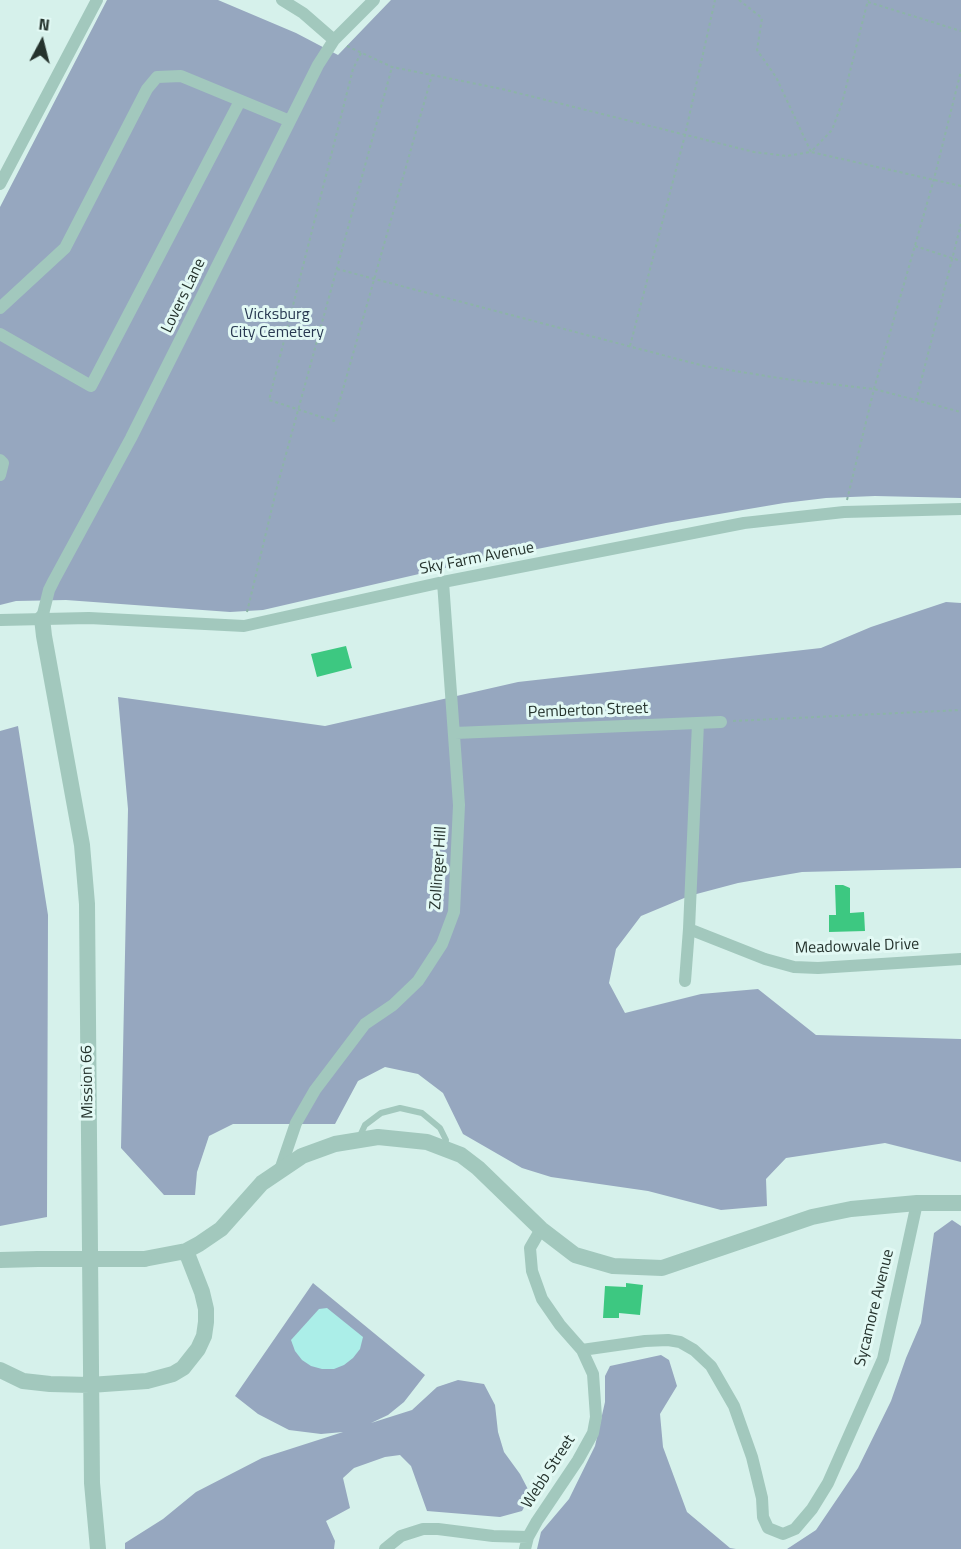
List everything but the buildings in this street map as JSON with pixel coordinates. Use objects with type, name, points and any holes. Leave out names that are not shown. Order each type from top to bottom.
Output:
[{"type":"street","points":[[0,184],[97,0]]},
{"type":"street","points":[[282,0],[303,13],[334,40]]},
{"type":"street","name":"Lovers Lane","points":[[42,618],[49,590],[131,438],[318,64],[334,40],[374,0]]},
{"type":"street","points":[[0,308],[65,249],[147,89],[157,76],[181,76],[290,120]]},
{"type":"street","points":[[0,334],[91,386],[240,101]]},
{"type":"street","points":[[0,460],[3,463],[0,475]]},
{"type":"street","name":"Sky Farm Avenue","points":[[0,620],[89,618],[244,626],[443,582],[744,524],[844,512],[961,509]]},
{"type":"street","name":"Zollinger Hill","points":[[280,1170],[296,1123],[315,1090],[366,1024],[393,1005],[418,981],[442,944],[454,912],[459,805],[443,582]]},
{"type":"street","name":"Mission 66","points":[[42,618],[82,845],[87,904],[90,1385],[92,1483],[98,1549]]},
{"type":"street","name":"Pemberton Street","points":[[455,733],[722,722]]},
{"type":"street","points":[[685,981],[698,723]]},
{"type":"street","name":"Meadowvale Drive","points":[[689,929],[765,959],[794,967],[818,968],[961,959]]},
{"type":"street","points":[[0,1260],[144,1259],[186,1251],[221,1229],[262,1183],[302,1156],[321,1148],[378,1137],[427,1142],[445,1148],[478,1168],[541,1229],[575,1255],[613,1266],[662,1268],[812,1217],[876,1205],[961,1203]]},
{"type":"street","name":"Sycamore Avenue","points":[[582,1350],[668,1340],[680,1342],[694,1350],[711,1366],[735,1406],[752,1457],[762,1498],[763,1517],[768,1528],[783,1534],[795,1529],[807,1516],[828,1483],[883,1359],[917,1203]]},
{"type":"street","name":"Webb Street","points":[[385,1549],[401,1536],[423,1529],[438,1528],[527,1543],[593,1433],[596,1397],[593,1374],[582,1350],[560,1325],[542,1299],[532,1271],[530,1248],[541,1229]]},
{"type":"street","points":[[0,1370],[23,1381],[90,1385],[161,1379],[173,1374],[191,1359],[204,1336],[206,1310],[202,1292],[186,1251]]},
{"type":"lane","points":[[359,1139],[365,1125],[381,1113],[400,1108],[422,1113],[440,1128],[446,1140],[445,1148]]},
{"type":"path","points":[[630,346],[685,135],[715,0]]},
{"type":"path","points":[[739,0],[762,18],[757,50],[776,76],[811,152]]},
{"type":"path","points":[[811,152],[832,130],[842,103],[868,1],[961,31]]},
{"type":"path","points":[[334,40],[392,67],[502,89],[754,152],[787,156],[811,152],[961,186]]},
{"type":"path","points":[[361,53],[353,69],[269,400],[334,421],[432,75]]},
{"type":"path","points":[[244,626],[277,487],[392,67]]},
{"type":"path","points":[[844,512],[874,389],[934,179],[961,71]]},
{"type":"path","points":[[916,400],[961,224]]},
{"type":"path","points":[[915,246],[961,261]]},
{"type":"path","points":[[337,269],[704,366],[784,379],[874,389],[961,412]]},
{"type":"path","points":[[722,722],[961,710]]},
{"type":"green space","name":"Vicksburg City Cemetery","points":[[107,0],[218,0],[296,33],[338,55],[391,0],[961,0],[961,498],[875,496],[784,503],[666,523],[458,565],[263,610],[230,612],[66,600],[16,601],[0,605],[0,207]]},
{"type":"green space","points":[[946,602],[961,603],[961,868],[802,872],[738,883],[689,896],[641,916],[616,949],[609,983],[625,1013],[701,994],[758,989],[816,1035],[961,1039],[961,1162],[885,1143],[786,1158],[766,1179],[767,1206],[721,1210],[648,1191],[551,1177],[522,1168],[463,1134],[443,1093],[418,1074],[385,1067],[358,1081],[335,1124],[233,1124],[209,1136],[197,1172],[195,1195],[164,1195],[121,1148],[128,809],[118,697],[325,726],[518,682],[821,648],[871,627]]},
{"type":"green space","points":[[18,726],[48,915],[47,1217],[0,1226],[0,731]]},
{"type":"green space","points":[[952,1220],[961,1226],[961,1549],[787,1549],[816,1530],[858,1468],[891,1401],[921,1323],[934,1233]]},
{"type":"green space","points":[[313,1283],[425,1375],[404,1402],[388,1415],[371,1423],[412,1410],[437,1387],[458,1380],[484,1384],[495,1405],[498,1432],[504,1452],[520,1474],[531,1495],[522,1511],[500,1517],[427,1511],[411,1466],[400,1455],[385,1457],[354,1468],[343,1478],[350,1508],[326,1521],[335,1541],[334,1549],[125,1549],[125,1543],[163,1519],[196,1492],[262,1458],[343,1432],[321,1434],[289,1430],[258,1414],[235,1396]]},
{"type":"green space","points":[[661,1355],[669,1360],[677,1386],[660,1414],[663,1447],[687,1512],[730,1548],[736,1549],[537,1549],[541,1532],[569,1499],[595,1446],[605,1402],[605,1376],[610,1366]]},
{"type":"sand","points":[[327,1308],[363,1337],[360,1349],[353,1358],[334,1369],[311,1366],[302,1360],[291,1340],[319,1309]]}]
